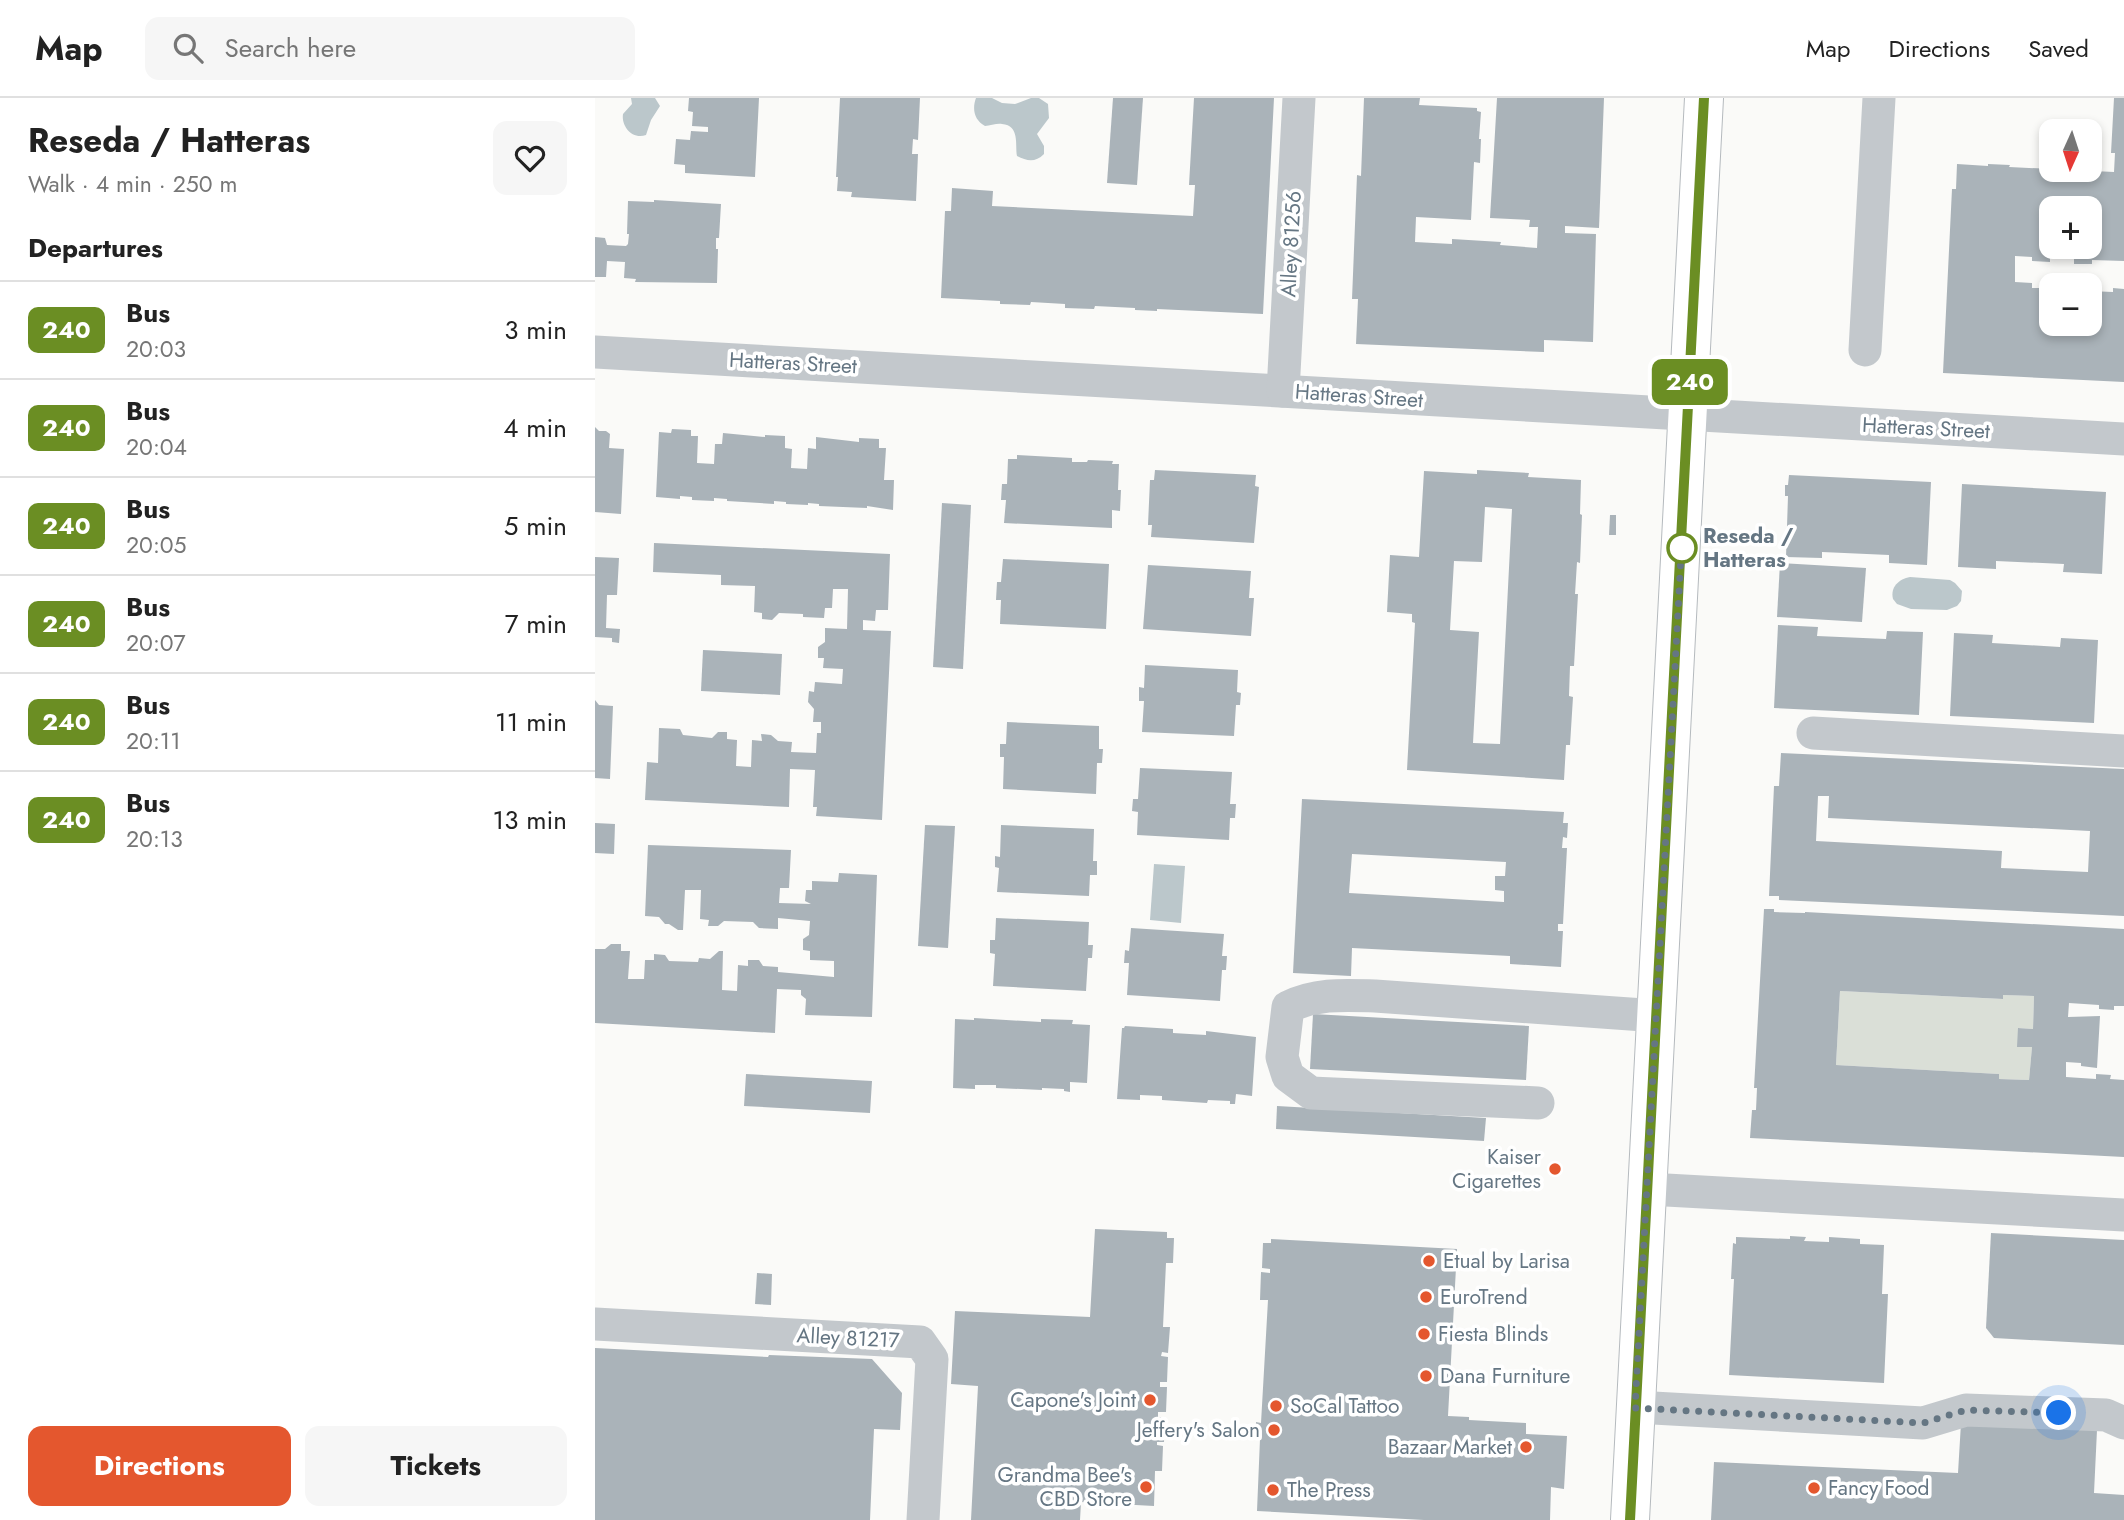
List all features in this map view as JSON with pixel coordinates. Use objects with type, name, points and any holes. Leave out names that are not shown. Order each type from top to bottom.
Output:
[{"type":"main road","points":[[1630,1520],[1704,98]]},
{"type":"street","name":"Alley 81256","points":[[1283,391],[1299,98]]},
{"type":"street","points":[[1865,350],[1879,98]]},
{"type":"street","name":"Hatteras Street","points":[[595,352],[2124,439]]},
{"type":"street","points":[[1813,733],[2124,751]]},
{"type":"street","points":[[1538,1103],[1311,1093],[1288,1076],[1282,1057],[1288,1007],[1306,998],[1335,995],[1658,1016]]},
{"type":"street","points":[[1648,1189],[2124,1215]]},
{"type":"street","name":"Alley 81217","points":[[595,1324],[920,1342],[932,1359],[923,1520]]},
{"type":"street","points":[[1635,1408],[1923,1423],[1966,1410],[2106,1415],[2124,1423]]},
{"type":"shaded area","points":[[631,98],[655,98],[660,106],[646,135],[637,136],[626,128],[623,114],[632,104]]},
{"type":"shaded area","points":[[976,98],[992,98],[1002,103],[1015,104],[1039,98],[1048,104],[1049,118],[1037,134],[1044,146],[1044,154],[1031,160],[1017,156],[1016,136],[1012,128],[1002,124],[981,124],[975,114]]},
{"type":"shaded area","points":[[1910,577],[1950,580],[1962,591],[1961,601],[1947,610],[1911,609],[1897,604],[1892,595],[1894,587]]},
{"type":"shaded area","points":[[1154,864],[1185,866],[1181,923],[1150,920]]},
{"type":"shaded area","points":[[1840,991],[2002,999],[2003,995],[2034,996],[2033,1029],[2019,1028],[2018,1047],[2032,1047],[2029,1080],[1999,1079],[1999,1074],[1836,1065]]},
{"type":"building","points":[[689,98],[759,98],[755,177],[685,173],[685,165],[674,164],[676,139],[690,140],[691,131],[708,132],[708,127],[692,126],[693,112],[688,111]]},
{"type":"building","points":[[840,98],[920,98],[918,140],[913,139],[912,154],[918,154],[916,201],[851,197],[852,192],[837,191]]},
{"type":"building","points":[[1113,98],[1143,98],[1137,185],[1107,183]]},
{"type":"building","points":[[1194,98],[1274,98],[1263,314],[1095,306],[1094,309],[1065,308],[1065,304],[1000,304],[1000,301],[941,298],[945,211],[951,211],[952,188],[993,191],[992,206],[1193,216],[1195,185],[1189,185]]},
{"type":"building","points":[[1364,98],[1420,98],[1419,105],[1477,108],[1477,111],[1481,112],[1480,163],[1474,162],[1471,220],[1416,217],[1415,242],[1452,244],[1452,239],[1501,242],[1500,245],[1537,248],[1538,227],[1529,227],[1530,220],[1490,218],[1497,98],[1604,98],[1599,228],[1565,226],[1565,233],[1596,234],[1593,342],[1544,340],[1544,352],[1356,344],[1358,299],[1352,299],[1357,175],[1361,176]]},
{"type":"building","points":[[2114,98],[2124,98],[2124,261],[2092,260],[2092,264],[2074,264],[2074,259],[2102,259],[2102,196],[2039,196],[2039,259],[2050,259],[2050,262],[2015,256],[2015,282],[2032,283],[2032,288],[2039,288],[2039,336],[2102,336],[2102,292],[2113,292],[2113,288],[2124,289],[2124,382],[1943,373],[1952,189],[1956,189],[1957,164],[2039,168],[2039,182],[2102,182],[2102,171],[2114,172],[2115,153],[2111,153]]},
{"type":"building","points":[[628,201],[721,204],[719,238],[716,238],[717,283],[635,282],[636,279],[624,278],[625,262],[607,261],[606,277],[595,277],[595,237],[605,238],[607,245],[626,246],[629,234]]},
{"type":"building","points":[[595,427],[610,434],[609,448],[624,449],[621,514],[595,512]]},
{"type":"building","points":[[672,429],[691,430],[691,436],[698,436],[697,463],[714,464],[715,444],[722,444],[723,433],[785,436],[785,448],[792,449],[791,468],[807,469],[808,448],[816,449],[816,437],[859,442],[859,438],[879,439],[879,448],[886,448],[884,480],[894,480],[893,510],[867,506],[656,497],[659,432],[671,433]]},
{"type":"building","points":[[1017,455],[1072,458],[1072,462],[1113,461],[1112,464],[1119,464],[1120,511],[1112,510],[1112,528],[1004,523],[1006,500],[1001,500],[1002,484],[1007,484],[1008,459],[1017,459]]},
{"type":"building","points":[[1155,470],[1256,475],[1255,486],[1259,487],[1254,543],[1151,537],[1152,525],[1148,525],[1150,480],[1154,480]]},
{"type":"building","points":[[1477,470],[1581,480],[1582,515],[1580,563],[1577,562],[1575,594],[1578,594],[1574,666],[1570,666],[1569,696],[1573,697],[1570,745],[1566,745],[1564,780],[1407,770],[1415,623],[1412,622],[1412,614],[1387,612],[1390,555],[1419,557],[1424,471],[1477,474]],"holes":[[[1485,507],[1512,509],[1500,744],[1473,743],[1479,632],[1450,630],[1454,561],[1482,562]]]},
{"type":"building","points":[[1789,475],[1931,482],[1927,565],[1889,563],[1889,555],[1822,552],[1822,558],[1786,557],[1788,496],[1785,496],[1785,485],[1788,485]]},
{"type":"building","points":[[1962,484],[2106,492],[2102,574],[2063,572],[2064,564],[1996,561],[1996,569],[1958,567]]},
{"type":"building","points":[[942,503],[971,505],[963,669],[933,667]]},
{"type":"building","points":[[1610,515],[1616,515],[1616,535],[1609,535]]},
{"type":"building","points":[[654,543],[890,554],[888,610],[876,610],[875,621],[863,620],[863,630],[891,631],[882,820],[816,816],[817,807],[813,807],[815,770],[790,769],[789,807],[645,800],[647,762],[658,763],[659,728],[680,729],[683,735],[712,738],[718,732],[727,732],[727,739],[737,740],[736,766],[751,767],[752,740],[762,741],[761,734],[771,735],[778,741],[792,742],[791,752],[816,753],[817,733],[821,733],[821,722],[813,722],[814,709],[808,702],[809,691],[814,692],[815,682],[842,684],[843,669],[823,668],[824,658],[818,658],[818,647],[825,642],[825,628],[847,629],[848,589],[833,589],[832,608],[825,608],[824,618],[779,613],[772,620],[762,619],[762,613],[754,612],[755,586],[721,585],[721,575],[653,572]]},
{"type":"building","points":[[595,557],[619,558],[617,595],[607,595],[606,628],[620,629],[619,643],[612,642],[612,638],[595,637]]},
{"type":"building","points":[[1003,559],[1109,564],[1106,629],[1000,624],[1001,600],[996,600]]},
{"type":"building","points":[[1780,563],[1866,568],[1862,622],[1777,617]]},
{"type":"building","points":[[1148,565],[1251,571],[1249,598],[1254,598],[1251,636],[1143,629]]},
{"type":"building","points":[[1778,625],[1818,627],[1817,636],[1886,639],[1887,631],[1923,632],[1919,715],[1774,708]]},
{"type":"building","points":[[1954,633],[1993,635],[1992,643],[2060,647],[2061,638],[2098,640],[2094,723],[1950,716]]},
{"type":"building","points":[[703,650],[782,654],[780,695],[701,691]]},
{"type":"building","points":[[1145,665],[1238,670],[1237,692],[1241,693],[1240,705],[1236,705],[1234,736],[1142,732],[1144,701],[1139,701],[1139,687],[1144,688]]},
{"type":"building","points":[[595,700],[599,705],[613,706],[610,779],[595,778]]},
{"type":"building","points":[[1007,722],[1099,726],[1099,749],[1103,749],[1102,763],[1097,763],[1096,794],[1003,789],[1004,757],[1000,757],[1000,744],[1006,744]]},
{"type":"building","points":[[1781,753],[2124,769],[2124,916],[1779,900],[1779,896],[1769,896],[1774,786],[1779,786]],"holes":[[[1818,796],[1829,796],[1828,818],[2090,831],[2088,872],[2001,868],[2002,851],[1816,841]]]},
{"type":"building","points":[[1140,768],[1232,772],[1230,804],[1236,804],[1235,818],[1230,818],[1229,840],[1137,835],[1138,812],[1132,811],[1133,799],[1138,799]]},
{"type":"building","points":[[1302,799],[1564,812],[1563,823],[1568,823],[1567,838],[1563,837],[1562,848],[1567,848],[1563,924],[1558,924],[1558,931],[1563,931],[1561,967],[1510,964],[1510,956],[1352,948],[1351,976],[1293,973]],"holes":[[[1352,854],[1506,862],[1505,876],[1495,876],[1495,890],[1504,891],[1504,902],[1349,893]]]},
{"type":"building","points":[[595,823],[615,824],[614,854],[595,853]]},
{"type":"building","points":[[925,825],[955,826],[948,948],[918,946]]},
{"type":"building","points":[[1001,825],[1094,829],[1093,861],[1097,861],[1097,875],[1090,875],[1089,896],[997,892],[999,868],[995,867],[995,856],[1000,857]]},
{"type":"building","points":[[648,845],[791,850],[789,888],[780,888],[779,903],[811,904],[805,901],[806,890],[812,890],[812,881],[838,882],[839,873],[877,875],[872,1017],[805,1015],[806,999],[801,995],[801,990],[777,989],[775,1033],[595,1023],[595,949],[605,949],[611,944],[621,944],[621,951],[630,951],[628,979],[644,979],[645,960],[654,960],[654,954],[665,955],[669,961],[698,962],[699,958],[710,959],[719,951],[723,951],[722,990],[737,991],[738,965],[748,966],[748,960],[759,960],[763,966],[778,967],[778,972],[834,977],[834,961],[810,960],[810,951],[803,950],[803,939],[809,935],[810,921],[778,918],[778,929],[759,928],[753,922],[724,921],[718,926],[708,926],[709,920],[700,919],[701,890],[685,890],[683,930],[665,924],[659,917],[645,916]]},
{"type":"building","points":[[1764,909],[1774,909],[1774,912],[2124,929],[2124,1006],[2114,1006],[2114,1010],[2099,1009],[2099,1005],[2069,1003],[2068,1017],[2100,1016],[2097,1068],[2066,1062],[2066,1077],[2096,1079],[2096,1074],[2111,1075],[2110,1079],[2124,1080],[2124,1157],[1750,1138],[1752,1110],[1756,1110],[1757,1088],[1754,1088]],"holes":[[[1840,991],[2003,999],[2003,995],[2034,996],[2033,1029],[2018,1028],[2017,1047],[2032,1047],[2029,1080],[1999,1079],[1999,1074],[1836,1065]]]},
{"type":"building","points":[[996,918],[1089,922],[1088,945],[1093,945],[1092,958],[1088,958],[1086,991],[993,986],[995,954],[990,953],[990,940],[995,940]]},
{"type":"building","points":[[1131,928],[1224,934],[1222,956],[1227,956],[1226,970],[1222,970],[1220,1001],[1127,995],[1129,963],[1124,963],[1125,950],[1129,951]]},
{"type":"building","points":[[1313,1014],[1529,1026],[1526,1080],[1310,1069]]},
{"type":"building","points":[[955,1019],[1041,1022],[1041,1019],[1073,1020],[1072,1024],[1090,1025],[1087,1083],[1070,1082],[1070,1092],[1064,1089],[996,1088],[996,1085],[975,1085],[975,1089],[953,1088]]},
{"type":"building","points":[[1122,1028],[1173,1029],[1173,1033],[1206,1035],[1206,1031],[1256,1037],[1252,1096],[1236,1094],[1235,1104],[1230,1104],[1230,1101],[1208,1100],[1207,1103],[1162,1100],[1162,1096],[1140,1095],[1140,1100],[1117,1099]]},
{"type":"building","points":[[746,1074],[872,1081],[870,1113],[744,1106]]},
{"type":"building","points":[[1277,1106],[1486,1118],[1484,1141],[1276,1129]]},
{"type":"building","points":[[1095,1229],[1167,1232],[1167,1238],[1174,1238],[1173,1263],[1166,1263],[1163,1327],[1170,1327],[1168,1353],[1162,1352],[1161,1356],[1168,1357],[1167,1382],[1160,1382],[1160,1387],[1167,1387],[1166,1412],[1158,1412],[1158,1417],[1165,1417],[1164,1442],[1157,1442],[1157,1445],[1163,1446],[1162,1471],[1155,1471],[1154,1506],[1081,1502],[1080,1520],[971,1520],[978,1386],[951,1384],[955,1311],[1090,1317]]},
{"type":"building","points":[[1991,1233],[2124,1240],[2124,1345],[1994,1338],[1986,1328]]},
{"type":"building","points":[[1790,1236],[1806,1237],[1804,1241],[1829,1242],[1829,1237],[1860,1239],[1860,1244],[1884,1245],[1882,1294],[1888,1294],[1884,1383],[1729,1375],[1733,1243],[1736,1244],[1736,1237],[1790,1239]]},
{"type":"building","points":[[1271,1239],[1457,1249],[1448,1416],[1469,1417],[1469,1420],[1526,1423],[1526,1434],[1567,1436],[1564,1489],[1551,1487],[1550,1520],[1424,1520],[1257,1511],[1260,1439],[1255,1439],[1256,1422],[1261,1423],[1268,1300],[1260,1300],[1261,1272],[1270,1273],[1270,1269],[1262,1268],[1263,1243],[1271,1243]]},
{"type":"building","points":[[757,1273],[772,1274],[771,1305],[755,1304]]},
{"type":"building","points":[[595,1348],[768,1357],[872,1359],[902,1393],[900,1430],[874,1429],[870,1520],[595,1520]]},
{"type":"building","points":[[1961,1423],[2097,1430],[2094,1493],[2124,1495],[2124,1520],[1711,1520],[1714,1462],[1958,1473]]},
{"type":"bus line","name":"240","points":[[1630,1520],[1704,98]]},
{"type":"place","name":"Reseda / Hatteras","points":[[1682,548]]},
{"type":"place","name":"Kaiser Cigarettes","points":[[1555,1169]]},
{"type":"place","name":"Etual by Larisa","points":[[1429,1261]]},
{"type":"place","name":"EuroTrend","points":[[1426,1297]]},
{"type":"place","name":"Fiesta Blinds","points":[[1424,1334]]},
{"type":"place","name":"Dana Furniture","points":[[1426,1376]]},
{"type":"place","name":"Capone's Joint","points":[[1150,1400]]},
{"type":"place","name":"SoCal Tattoo","points":[[1276,1406]]},
{"type":"place","name":"Jeffery's Salon","points":[[1274,1430]]},
{"type":"place","name":"Bazaar Market","points":[[1526,1447]]},
{"type":"place","name":"Grandma Bee's CBD Store","points":[[1146,1487]]},
{"type":"place","name":"Fancy Food","points":[[1814,1488]]},
{"type":"place","name":"The Press","points":[[1273,1490]]},
{"type":"route","points":[[1682,548],[1682,538],[1635,1408],[1923,1423],[1966,1410],[2059,1413]]}]
